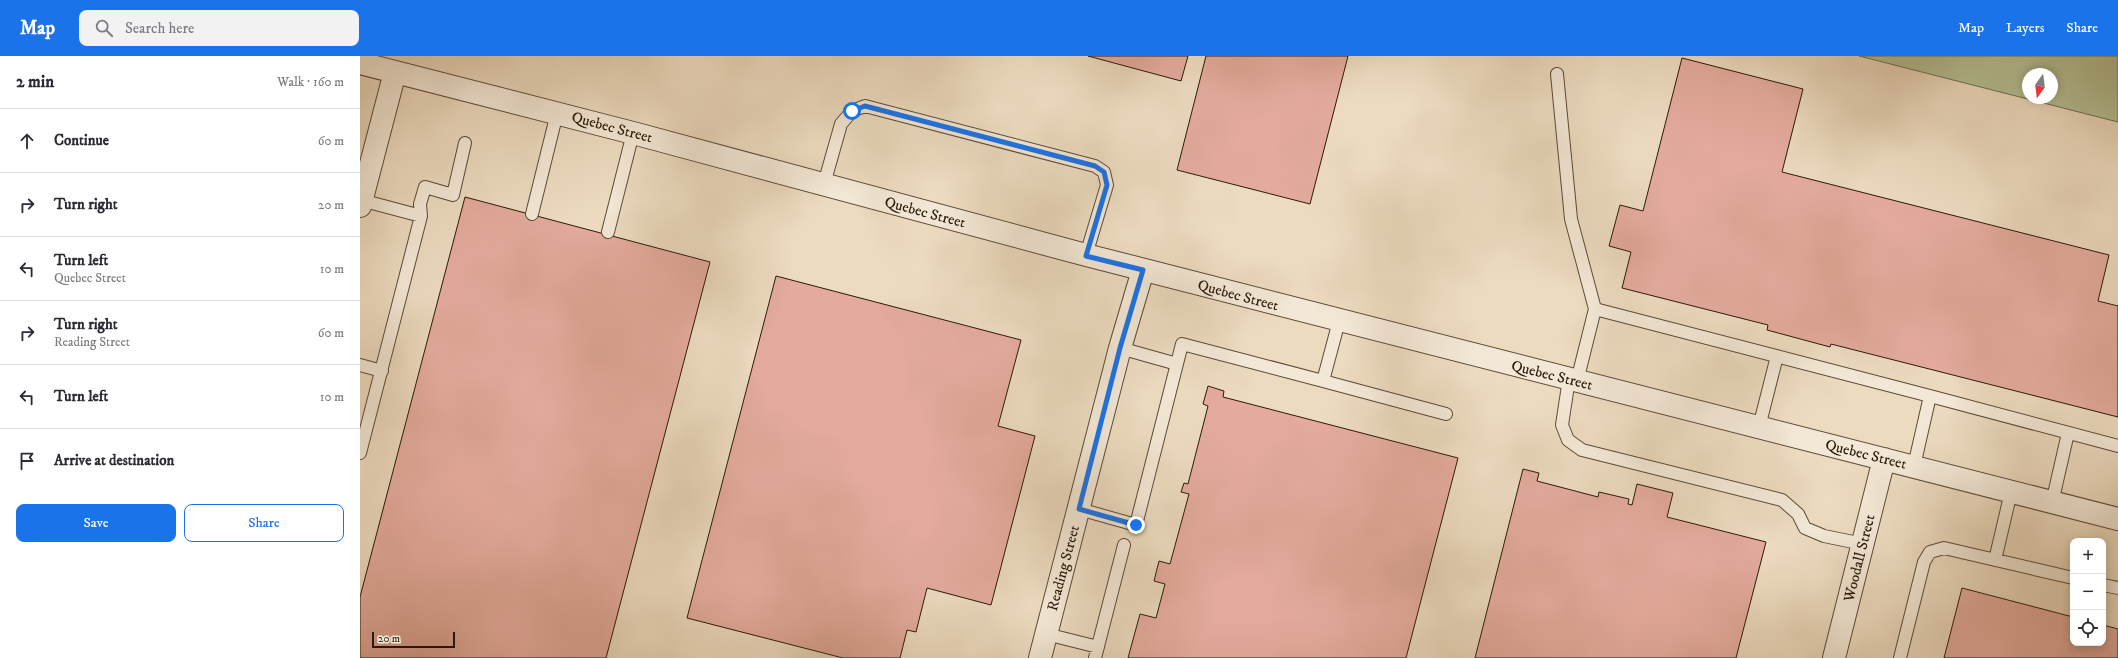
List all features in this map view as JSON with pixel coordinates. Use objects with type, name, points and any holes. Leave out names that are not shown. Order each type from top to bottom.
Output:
[{"type":"street","name":"Quebec Street","points":[[360,63],[633,133],[1086,256],[1914,466],[2118,520]]},
{"type":"street","points":[[361,203],[395,72]]},
{"type":"street","name":"Reading Street","points":[[1040,658],[1120,348],[1143,270]]},
{"type":"street","name":"Woodall Street","points":[[1834,658],[1884,459]]},
{"type":"lane","points":[[1557,74],[1571,219],[1595,309],[1573,380],[1562,425],[1568,440],[1582,450],[1782,500],[1798,514],[1805,528],[1824,536],[1863,544]]},
{"type":"lane","points":[[824,184],[841,124],[852,111],[865,106],[1095,166],[1104,172],[1107,185],[1086,256]]},
{"type":"lane","points":[[532,214],[557,113]]},
{"type":"lane","points":[[608,232],[633,133]]},
{"type":"lane","points":[[360,453],[421,216],[420,204],[424,187],[453,195],[465,143]]},
{"type":"lane","points":[[361,203],[421,216]]},
{"type":"lane","points":[[1595,309],[2118,446]]},
{"type":"lane","points":[[1323,381],[1339,321]]},
{"type":"lane","points":[[1079,509],[1136,525],[1182,344],[1446,414]]},
{"type":"lane","points":[[1120,348],[1178,364]]},
{"type":"lane","points":[[1759,427],[1778,356]]},
{"type":"lane","points":[[360,365],[382,371]]},
{"type":"lane","points":[[1914,466],[1930,396]]},
{"type":"lane","points":[[2052,503],[2068,433]]},
{"type":"lane","points":[[1995,560],[2010,492]]},
{"type":"lane","points":[[1046,634],[1097,653],[1124,545]]},
{"type":"lane","points":[[1900,658],[1924,562],[1930,552],[1944,548],[2070,577]]},
{"type":"lane","points":[[2106,586],[2118,588]]},
{"type":"green space","points":[[1859,56],[2118,56],[2118,122],[2047,104],[2058,104],[2058,68],[2022,68],[2022,98]]},
{"type":"building","points":[[1088,56],[1188,56],[1181,81]]},
{"type":"building","points":[[1206,56],[1348,56],[1310,204],[1177,170]]},
{"type":"building","points":[[1682,58],[1803,89],[1782,172],[2109,255],[2098,301],[2118,306],[2118,417],[1831,344],[1830,347],[1767,330],[1768,325],[1622,288],[1631,252],[1609,246],[1620,205],[1643,211]]},
{"type":"building","points":[[465,197],[710,262],[606,658],[360,658],[360,597]]},
{"type":"building","points":[[776,276],[1021,340],[998,426],[1035,436],[991,605],[927,588],[916,632],[907,630],[900,658],[843,658],[687,618]]},
{"type":"building","points":[[1208,386],[1224,391],[1223,397],[1458,458],[1406,658],[1128,658],[1140,614],[1156,618],[1165,584],[1154,581],[1159,561],[1170,564],[1189,494],[1181,492],[1184,483],[1188,484],[1208,406],[1203,404]]},
{"type":"building","points":[[1523,469],[1539,473],[1537,481],[1598,497],[1599,492],[1629,499],[1628,504],[1632,505],[1637,484],[1673,493],[1667,517],[1766,542],[1736,658],[1475,658]]},
{"type":"building","points":[[1962,588],[2070,616],[2070,646],[2106,646],[2106,626],[2118,629],[2118,658],[1944,658]]},
{"type":"route","points":[[852,111],[865,106],[1095,166],[1104,172],[1107,185],[1086,256],[1143,270],[1120,348],[1079,509],[1136,525]]}]
